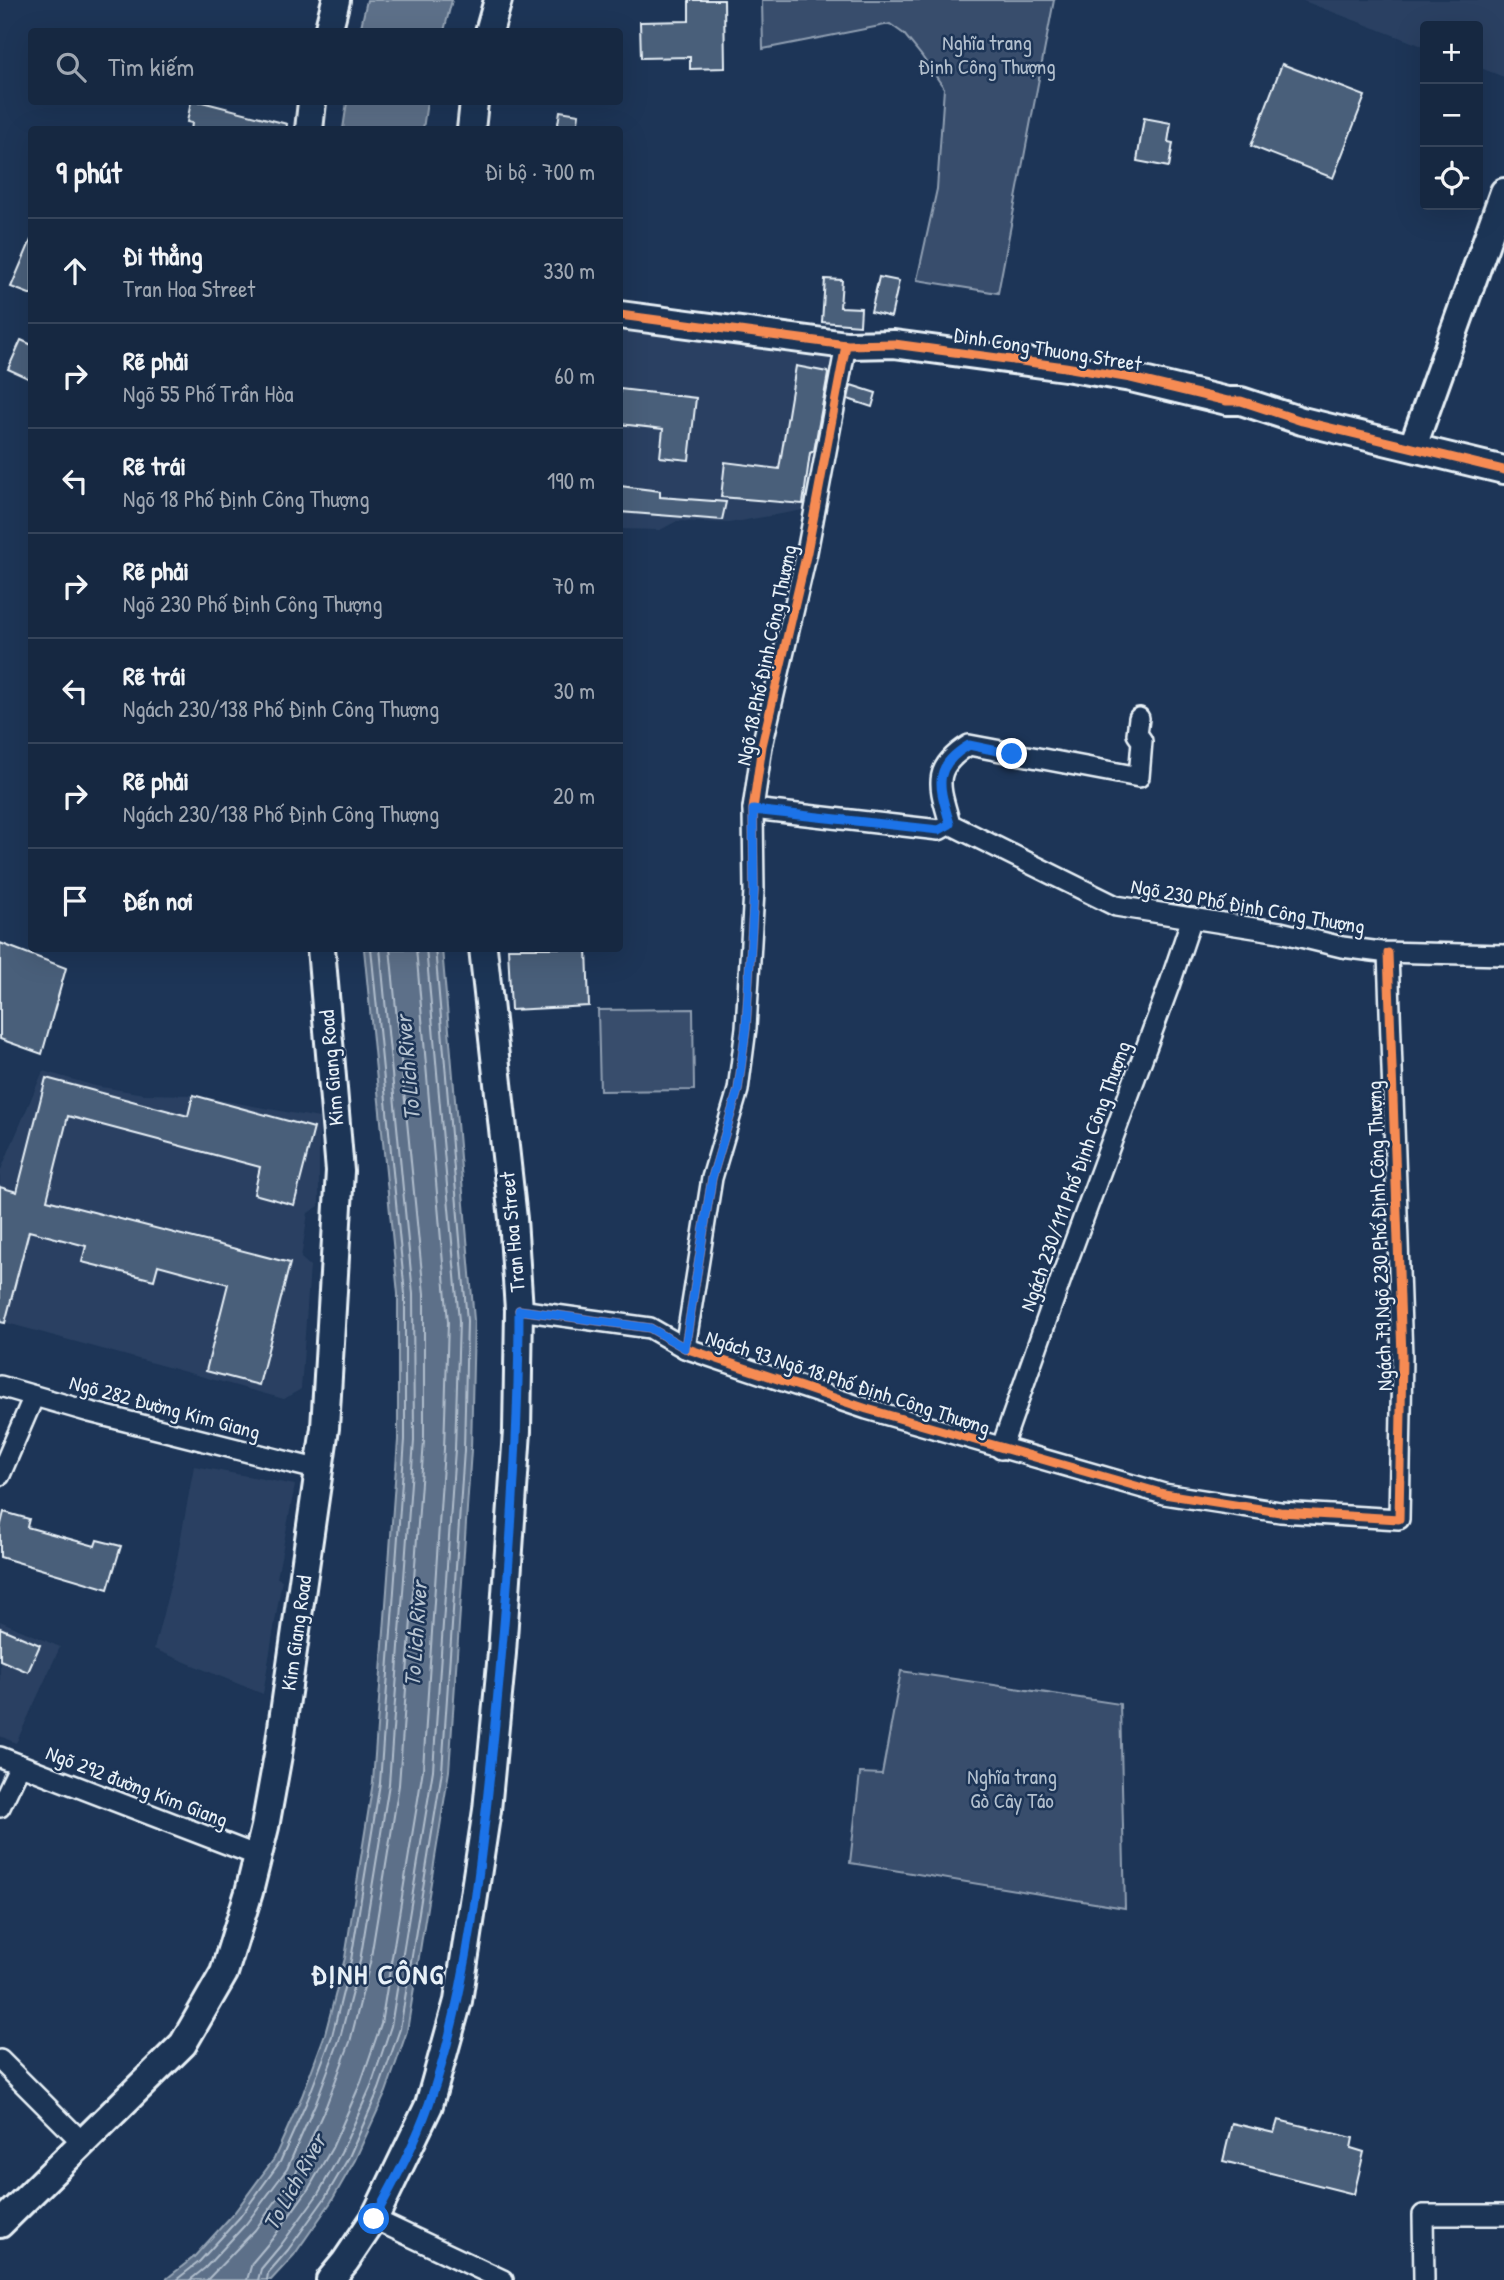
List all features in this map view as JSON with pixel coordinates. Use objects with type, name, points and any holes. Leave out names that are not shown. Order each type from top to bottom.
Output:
[{"type":"main road","points":[[329,28],[335,0]]},
{"type":"main road","points":[[490,28],[498,0]]},
{"type":"main road","points":[[309,126],[312,105]]},
{"type":"main road","points":[[471,126],[474,105]]},
{"type":"main road","points":[[1413,446],[1504,192]]},
{"type":"main road","name":"Dinh Cong Thuong Street","points":[[623,315],[846,345],[894,344],[1131,378],[1227,401],[1241,401],[1302,421],[1504,470]]},
{"type":"main road","name":"Kim Giang Road","points":[[0,2224],[183,2044],[224,1973],[249,1892],[278,1755],[325,1428],[340,1171],[321,952]]},
{"type":"main road","name":"Tran Hoa Street","points":[[330,2280],[374,2219],[429,2105],[457,2001],[486,1810],[502,1653],[517,1431],[519,1310],[513,1219],[483,952]]},
{"type":"street","name":"Ngõ 18 Phố Định Công Thượng","points":[[685,1348],[712,1178],[738,1090],[746,1028],[754,891],[753,810],[762,746],[807,552],[846,345]]},
{"type":"street","points":[[753,810],[939,830],[950,824],[939,783],[941,772],[951,757],[969,745],[1139,777],[1142,741],[1137,734],[1139,718]]},
{"type":"street","name":"Ngõ 230 Phố Định Công Thượng","points":[[950,824],[1116,906],[1280,932],[1342,947],[1388,953],[1504,956]]},
{"type":"street","name":"Ngách 230/111 Phố Định Công Thượng","points":[[1001,1449],[1192,918]]},
{"type":"street","name":"Ngách 79 Ngõ 230 Phố Định Công Thượng","points":[[1388,953],[1402,1357],[1399,1519]]},
{"type":"street","name":"Ngách 93 Ngõ 18 Phố Định Công Thượng","points":[[519,1310],[650,1328],[685,1348],[867,1409],[1164,1493],[1280,1512],[1399,1519]]},
{"type":"street","name":"Ngõ 282 Đường Kim Giang","points":[[0,1386],[90,1412],[320,1470]]},
{"type":"street","points":[[0,1475],[34,1396]]},
{"type":"street","name":"Ngõ 292 đường Kim Giang","points":[[0,1757],[258,1856]]},
{"type":"street","points":[[0,1807],[20,1765]]},
{"type":"street","points":[[0,2060],[38,2101],[83,2143]]},
{"type":"street","points":[[1424,2280],[1423,2215],[1504,2215]]},
{"type":"street","points":[[374,2219],[503,2280]]},
{"type":"shaded area","points":[[1301,0],[1504,0],[1504,77],[1483,69],[1483,21],[1420,21],[1420,45]]},
{"type":"shaded area","points":[[623,324],[837,357],[809,509],[729,523],[677,521],[660,530],[623,529]]},
{"type":"shaded area","points":[[43,1071],[95,1086],[144,1094],[193,1095],[319,1118],[319,1206],[308,1213],[301,1258],[310,1266],[301,1389],[284,1399],[0,1321],[0,1172]]},
{"type":"shaded area","points":[[194,1466],[295,1485],[277,1578],[282,1580],[263,1694],[154,1649],[177,1559]]},
{"type":"shaded area","points":[[0,1621],[60,1647],[16,1743],[0,1736]]},
{"type":"green space","name":"Nghĩa trang Định Công Thượng","points":[[762,0],[1054,0],[998,293],[917,280],[937,189],[944,88],[921,55],[904,34],[890,24],[763,49]]},
{"type":"green space","points":[[693,1009],[694,1090],[600,1091],[598,1010]]},
{"type":"green space","name":"Nghĩa trang Gò Cây Táo","points":[[901,1671],[1120,1704],[1125,1908],[850,1863],[860,1773],[882,1774]]},
{"type":"water","points":[[367,0],[452,0],[445,28],[361,28]]},
{"type":"water","points":[[347,105],[427,105],[423,126],[343,126]]},
{"type":"water","name":"To Lich River","points":[[364,952],[442,952],[474,1320],[471,1450],[449,1771],[407,2031],[386,2092],[355,2160],[331,2202],[294,2255],[271,2280],[165,2280],[194,2257],[234,2213],[274,2159],[302,2096],[325,2034],[345,1958],[373,1782],[398,1440],[398,1294]]},
{"type":"building","points":[[689,0],[724,0],[725,68],[690,69],[690,57],[641,58],[640,22],[689,21]]},
{"type":"building","points":[[1282,64],[1365,96],[1333,178],[1251,146]]},
{"type":"building","points":[[190,105],[214,105],[287,124],[192,126],[192,123],[187,122]]},
{"type":"building","points":[[560,111],[579,114],[578,126],[558,126]]},
{"type":"building","points":[[1144,118],[1171,123],[1168,142],[1173,143],[1169,167],[1137,161]]},
{"type":"building","points":[[28,247],[28,293],[11,287]]},
{"type":"building","points":[[879,277],[899,281],[891,317],[871,312]]},
{"type":"building","points":[[825,279],[842,280],[840,307],[861,308],[860,325],[822,322]]},
{"type":"building","points":[[21,340],[28,343],[28,378],[8,369]]},
{"type":"building","points":[[796,366],[828,374],[814,451],[810,453],[803,504],[721,497],[725,462],[779,469]]},
{"type":"building","points":[[851,385],[876,393],[872,407],[848,399]]},
{"type":"building","points":[[623,389],[696,398],[689,460],[660,457],[663,429],[623,424]]},
{"type":"building","points":[[623,486],[660,491],[660,497],[726,502],[722,520],[623,512]]},
{"type":"building","points":[[0,943],[66,968],[42,1054],[0,1039]]},
{"type":"building","points":[[508,952],[587,952],[589,1006],[511,1010]]},
{"type":"building","points":[[46,1078],[188,1116],[193,1095],[314,1128],[294,1205],[254,1194],[260,1167],[68,1116],[47,1200],[290,1263],[259,1385],[206,1371],[228,1284],[158,1265],[154,1280],[82,1262],[86,1246],[29,1231],[5,1323],[0,1322],[0,1187],[17,1192]]},
{"type":"building","points":[[4,1512],[29,1519],[27,1527],[95,1546],[97,1540],[121,1546],[108,1589],[0,1557],[0,1528]]},
{"type":"building","points":[[0,1628],[40,1645],[28,1672],[0,1660]]},
{"type":"building","points":[[1278,2120],[1353,2138],[1351,2148],[1364,2152],[1354,2194],[1223,2161],[1232,2123],[1274,2133]]},
{"type":"cycle path","points":[[623,315],[846,345],[894,344],[1131,378],[1227,401],[1241,401],[1302,421],[1504,470]]},
{"type":"cycle path","points":[[685,1348],[712,1178],[738,1090],[746,1028],[754,891],[753,809],[762,746],[807,552],[846,345]]},
{"type":"cycle path","points":[[519,1310],[650,1328],[685,1348],[867,1409],[1164,1494],[1280,1512],[1399,1519],[1402,1357],[1388,953]]},
{"type":"district","name":"ĐỊNH CÔNG","points":[[378,1974]]},
{"type":"route","points":[[374,2219],[429,2105],[457,2001],[476,1885],[502,1653],[517,1431],[519,1310],[650,1328],[685,1348],[712,1178],[734,1110],[746,1028],[754,891],[753,810],[939,830],[950,824],[939,783],[941,772],[951,757],[969,745],[1012,754]]}]
